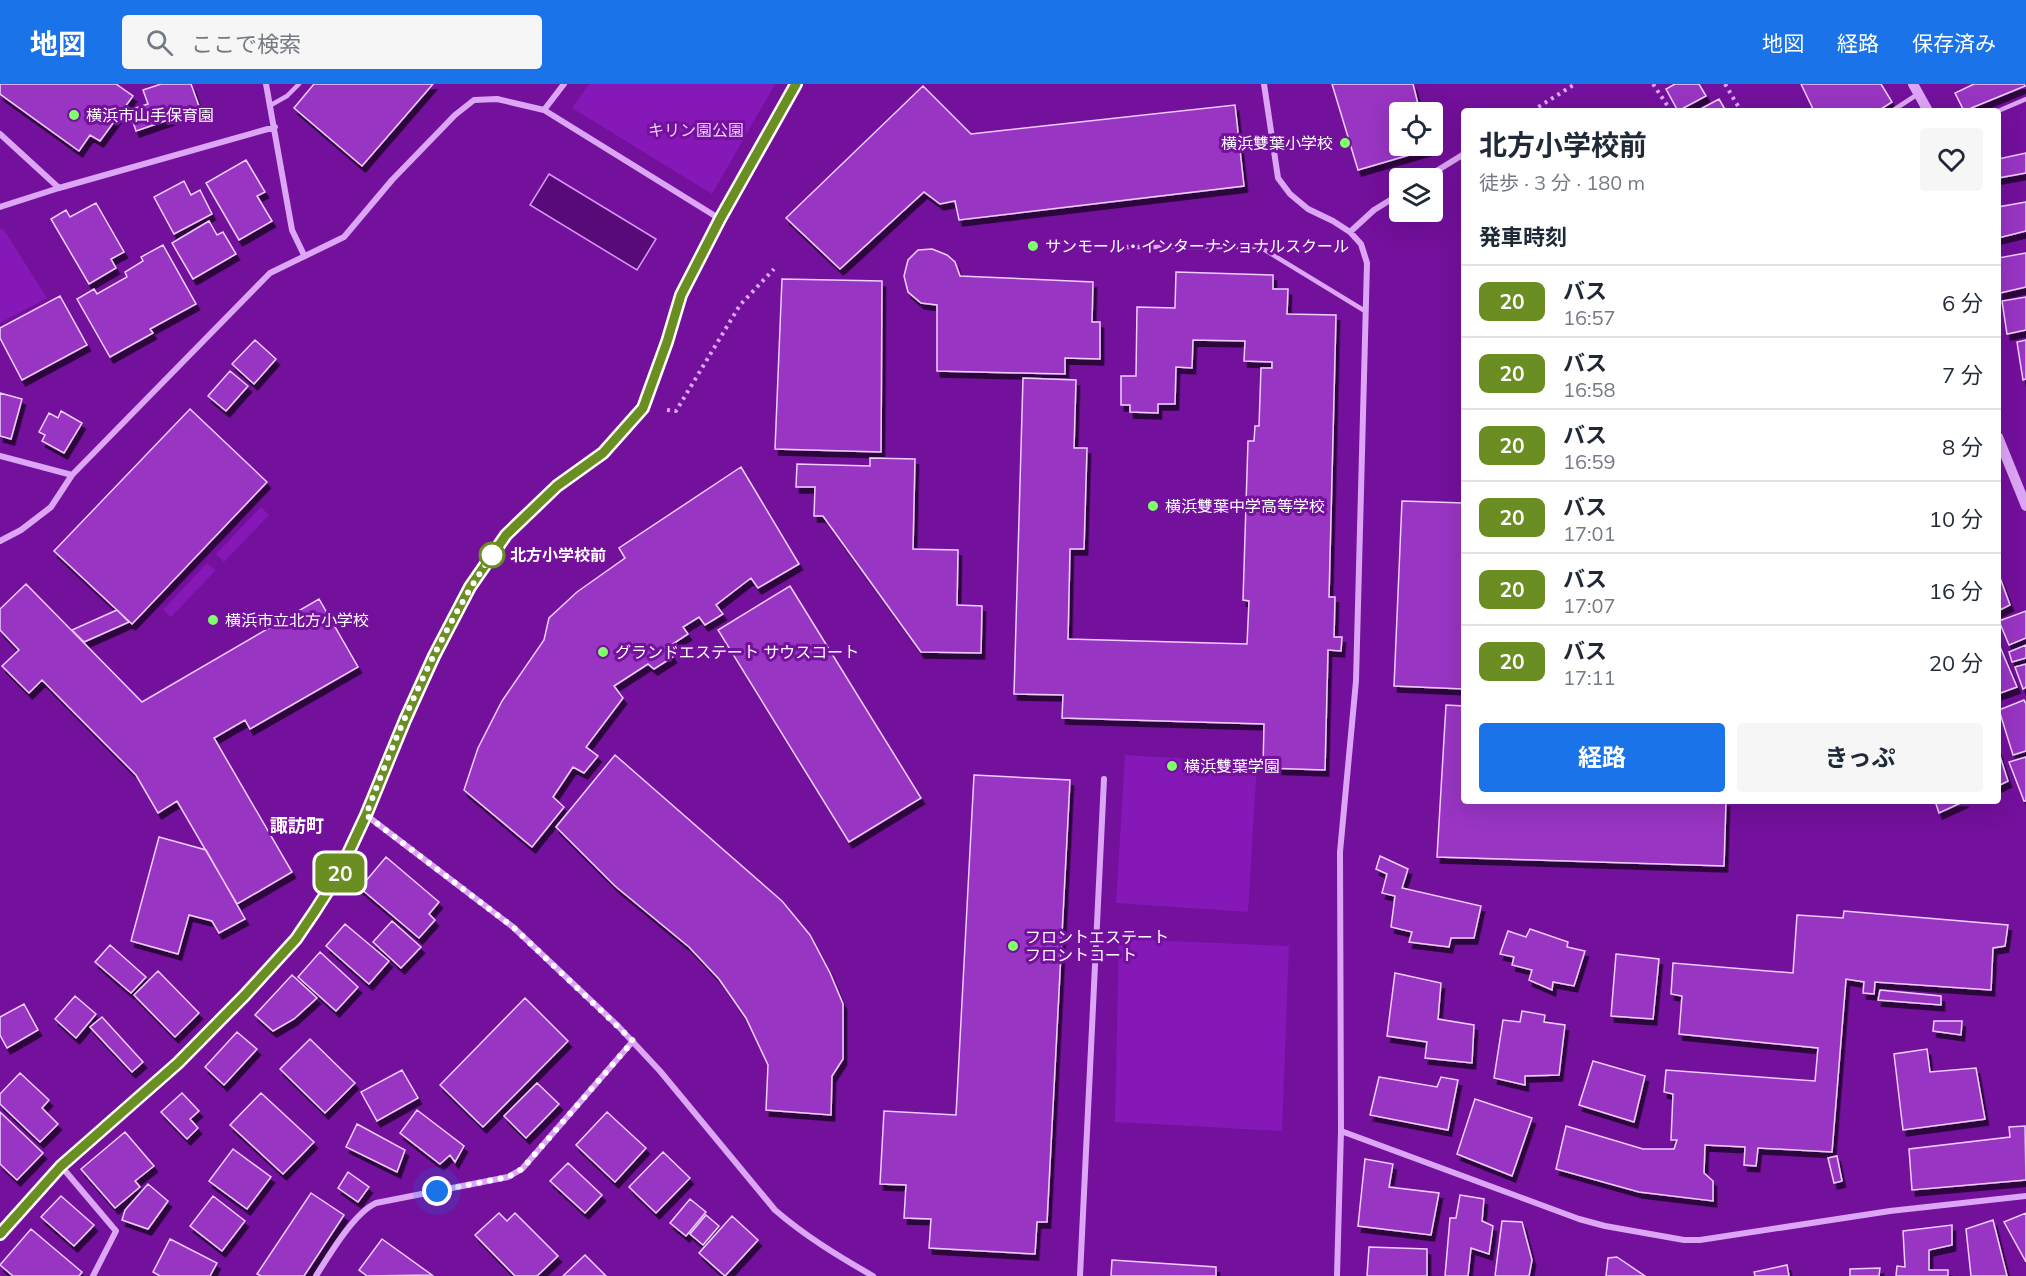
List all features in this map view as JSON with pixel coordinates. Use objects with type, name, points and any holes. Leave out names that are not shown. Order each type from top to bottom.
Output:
[{"type":"street","points":[[266,84],[292,230],[304,255]]},
{"type":"street","points":[[543,110],[564,84]]},
{"type":"street","points":[[0,1234],[61,1166],[178,1063],[296,939],[338,875],[434,656],[470,587],[506,535],[557,486],[603,453],[643,408],[681,295],[720,219],[796,84]]},
{"type":"street","points":[[1264,84],[1278,178],[1290,194],[1308,209],[1350,232],[1361,244],[1366,263],[1356,681],[1340,852],[1341,1131],[1337,1276]]},
{"type":"street","points":[[1916,89],[1926,108]]},
{"type":"street","points":[[0,541],[21,530],[51,507],[72,475],[270,273],[344,237],[392,180],[454,115],[474,100],[497,99],[543,110],[720,219]]},
{"type":"street","points":[[0,207],[275,127]]},
{"type":"street","points":[[0,134],[59,188]]},
{"type":"street","points":[[1441,168],[1461,156]]},
{"type":"street","points":[[1350,232],[1374,210],[1389,201]]},
{"type":"street","points":[[2001,444],[2026,506]]},
{"type":"street","points":[[0,456],[72,475]]},
{"type":"street","points":[[1080,1276],[1104,779]]},
{"type":"street","points":[[366,815],[513,927],[633,1041],[775,1210],[822,1246],[873,1276]]},
{"type":"street","points":[[315,1276],[333,1248],[367,1208],[376,1203],[508,1177],[522,1169],[633,1041]]},
{"type":"street","points":[[1341,1131],[1579,1219],[1605,1226],[1684,1239],[1722,1238],[1890,1211],[2026,1196]]},
{"type":"street","points":[[61,1166],[116,1231],[93,1276]]},
{"type":"lane","points":[[271,105],[287,96],[299,84]]},
{"type":"lane","points":[[1895,108],[1916,89]]},
{"type":"lane","points":[[2001,110],[2026,99]]},
{"type":"lane","points":[[1127,247],[1260,247],[1365,311]]},
{"type":"path","points":[[1537,108],[1575,84]]},
{"type":"path","points":[[1653,84],[1669,108]]},
{"type":"path","points":[[1725,84],[1739,108]]},
{"type":"path","points":[[643,408],[676,411],[740,305],[774,269]]},
{"type":"green space","name":"キリン園公園","points":[[589,84],[775,84],[712,194],[572,108]]},
{"type":"green space","points":[[0,229],[4,230],[47,298],[0,323]]},
{"type":"green space","points":[[261,507],[269,515],[224,562],[216,554]]},
{"type":"green space","points":[[207,563],[216,570],[171,617],[163,610]]},
{"type":"green space","points":[[1125,755],[1257,763],[1248,912],[1116,903]]},
{"type":"green space","points":[[1119,939],[1289,946],[1282,1131],[1115,1122]]},
{"type":"shaded area","points":[[549,174],[656,239],[637,270],[530,205]]},
{"type":"building","name":"横浜市山手保育園","points":[[0,84],[116,84],[133,96],[100,141],[90,135],[79,151],[0,94]]},
{"type":"building","points":[[161,84],[191,84],[200,109],[136,131],[129,110],[148,104],[143,90]]},
{"type":"building","points":[[314,84],[433,84],[362,166],[294,108]]},
{"type":"building","points":[[1332,84],[1413,84],[1418,102],[1389,102],[1389,156],[1406,156],[1358,170]]},
{"type":"building","points":[[1675,84],[1699,84],[1706,96],[1684,108],[1676,108],[1666,89]]},
{"type":"building","points":[[1801,84],[1881,84],[1892,102],[1883,108],[1813,108]]},
{"type":"building","points":[[1974,84],[2024,84],[2025,86],[1971,108],[1962,108],[1955,93]]},
{"type":"building","points":[[923,86],[971,134],[1235,105],[1244,186],[959,220],[955,201],[940,204],[924,192],[840,269],[786,218]]},
{"type":"building","points":[[1719,99],[1724,108],[1702,108]]},
{"type":"building","points":[[2026,153],[2026,173],[2001,177],[2001,158]]},
{"type":"building","points":[[246,160],[265,192],[257,196],[272,221],[239,240],[206,183]]},
{"type":"building","points":[[184,181],[191,195],[200,190],[212,214],[174,234],[154,197]]},
{"type":"building","points":[[2026,202],[2026,231],[2001,237],[2001,206]]},
{"type":"building","points":[[96,203],[124,252],[111,259],[116,268],[89,284],[51,219],[66,210],[70,217]]},
{"type":"building","points":[[209,221],[217,235],[223,232],[236,254],[193,279],[172,243]]},
{"type":"building","points":[[163,245],[196,304],[150,329],[153,333],[110,357],[77,299],[94,289],[97,294],[127,277],[125,272],[143,261],[141,257]]},
{"type":"building","points":[[932,249],[947,255],[955,262],[960,276],[1093,282],[1092,322],[1100,322],[1100,359],[1065,358],[1065,374],[937,371],[937,305],[921,303],[908,292],[904,276],[908,260],[918,250]]},
{"type":"building","points":[[2026,253],[2026,287],[2001,293],[2001,257]]},
{"type":"building","points":[[1176,272],[1273,275],[1273,289],[1288,289],[1287,314],[1336,315],[1329,597],[1335,597],[1334,637],[1342,637],[1341,651],[1328,650],[1325,770],[1263,768],[1264,724],[1062,718],[1063,695],[1014,694],[1023,378],[1076,380],[1074,448],[1087,448],[1084,549],[1070,549],[1068,639],[1247,644],[1249,601],[1243,600],[1248,441],[1254,441],[1255,426],[1259,426],[1261,368],[1272,368],[1272,362],[1244,361],[1245,341],[1193,340],[1192,368],[1176,367],[1175,404],[1158,404],[1158,413],[1130,412],[1130,405],[1121,405],[1121,376],[1136,376],[1137,307],[1175,308]]},
{"type":"building","points":[[782,279],[882,281],[881,452],[775,449]]},
{"type":"building","points":[[60,296],[87,345],[22,380],[0,338],[0,328]]},
{"type":"building","points":[[2026,297],[2026,330],[2007,334],[2002,301]]},
{"type":"building","points":[[255,340],[276,359],[254,384],[232,364]]},
{"type":"building","points":[[2026,340],[2026,379],[2023,380],[2017,342]]},
{"type":"building","points":[[230,371],[248,386],[226,411],[208,396]]},
{"type":"building","points":[[0,393],[22,399],[11,439],[0,436]]},
{"type":"building","points":[[190,409],[267,482],[132,624],[54,551]]},
{"type":"building","points":[[61,411],[82,423],[64,453],[42,441],[45,435],[39,432],[49,413],[58,418]]},
{"type":"building","points":[[870,458],[915,459],[913,549],[958,550],[957,605],[982,606],[981,653],[921,652],[823,516],[814,516],[815,487],[796,487],[797,464],[870,466]]},
{"type":"building","name":"グランドエステート サウスコート","points":[[741,467],[799,564],[758,588],[751,578],[716,605],[723,614],[705,625],[699,617],[683,627],[688,634],[668,647],[673,657],[654,669],[648,664],[614,686],[623,698],[586,747],[598,756],[584,773],[573,767],[553,797],[564,807],[532,847],[464,790],[478,748],[502,701],[544,640],[549,618],[577,592],[625,558],[619,548]]},
{"type":"building","points":[[1402,501],[1461,503],[1461,689],[1394,686]]},
{"type":"building","points":[[2001,580],[2010,605],[2001,610]]},
{"type":"building","points":[[26,584],[142,702],[319,599],[358,667],[250,729],[245,720],[214,738],[292,872],[237,904],[177,801],[158,813],[136,775],[42,680],[29,693],[2,666],[19,650],[0,630],[0,609]]},
{"type":"building","points":[[790,586],[921,798],[849,842],[718,630]]},
{"type":"building","points":[[117,610],[129,622],[84,642],[72,630]]},
{"type":"building","points":[[2026,611],[2026,638],[2009,645],[2001,620]]},
{"type":"building","points":[[2026,645],[2026,658],[2012,662],[2009,652]]},
{"type":"building","points":[[2001,649],[2017,687],[2001,693]]},
{"type":"building","points":[[2026,664],[2026,687],[2023,689],[2015,667]]},
{"type":"building","points":[[2024,700],[2026,704],[2026,751],[2013,755],[2001,716],[2001,709]]},
{"type":"building","points":[[1446,705],[1461,706],[1461,804],[1726,804],[1724,866],[1437,857]]},
{"type":"building","points":[[615,755],[782,901],[810,935],[843,1004],[843,1059],[832,1076],[831,1115],[766,1110],[768,1065],[746,1018],[719,979],[689,947],[615,886],[556,827]]},
{"type":"building","points":[[2026,757],[2026,801],[2024,801],[2009,762]]},
{"type":"building","points":[[2001,759],[2008,781],[2001,784]]},
{"type":"building","name":"フロントエステート フロントコート","points":[[974,775],[1070,780],[1047,1222],[1037,1222],[1035,1254],[929,1248],[931,1219],[904,1218],[906,1185],[880,1184],[884,1111],[956,1115]]},
{"type":"building","points":[[1936,804],[1958,804],[1939,813]]},
{"type":"building","points":[[159,837],[206,850],[245,919],[219,933],[212,921],[189,915],[178,954],[131,941]]},
{"type":"building","points":[[1380,856],[1408,869],[1402,888],[1481,906],[1474,938],[1451,938],[1449,947],[1409,942],[1412,932],[1391,927],[1395,896],[1382,893],[1387,874],[1376,869]]},
{"type":"building","points":[[386,857],[439,902],[429,914],[435,920],[419,938],[360,888]]},
{"type":"building","points":[[1844,911],[2008,925],[2005,946],[1993,948],[1991,990],[1875,982],[1874,994],[1863,993],[1864,982],[1846,979],[1832,1152],[1758,1148],[1756,1166],[1744,1165],[1745,1147],[1705,1145],[1704,1173],[1713,1181],[1713,1201],[1639,1192],[1556,1169],[1566,1126],[1643,1149],[1674,1149],[1677,1140],[1671,1140],[1673,1094],[1664,1092],[1666,1070],[1815,1081],[1818,1048],[1679,1034],[1682,996],[1671,994],[1673,963],[1793,973],[1797,915],[1843,918]]},
{"type":"building","points":[[392,921],[421,947],[401,968],[373,942]]},
{"type":"building","points":[[345,924],[389,961],[369,984],[326,946]]},
{"type":"building","points":[[1530,929],[1568,942],[1567,947],[1585,951],[1574,986],[1553,982],[1552,990],[1529,980],[1532,970],[1512,965],[1514,957],[1500,954],[1508,931],[1526,937]]},
{"type":"building","points":[[110,945],[146,977],[131,993],[95,962]]},
{"type":"building","points":[[320,952],[358,987],[336,1011],[298,977]]},
{"type":"building","points":[[1616,954],[1659,959],[1653,1019],[1611,1016]]},
{"type":"building","points":[[158,971],[199,1013],[175,1037],[134,995]]},
{"type":"building","points":[[1395,973],[1441,983],[1438,1019],[1474,1025],[1472,1063],[1425,1058],[1427,1042],[1387,1036]]},
{"type":"building","points":[[292,975],[317,998],[294,1019],[273,1031],[255,1015]]},
{"type":"building","points":[[1880,990],[1941,996],[1941,1005],[1878,1000]]},
{"type":"building","points":[[75,996],[96,1014],[76,1038],[55,1019]]},
{"type":"building","points":[[525,998],[568,1041],[483,1127],[440,1085]]},
{"type":"building","points":[[24,1004],[38,1030],[7,1048],[0,1035],[0,1017]]},
{"type":"building","points":[[1522,1011],[1545,1015],[1544,1022],[1565,1025],[1559,1075],[1525,1076],[1525,1085],[1494,1078],[1503,1020],[1520,1022]]},
{"type":"building","points":[[102,1017],[143,1062],[132,1072],[90,1027]]},
{"type":"building","points":[[1934,1021],[1962,1021],[1961,1035],[1933,1031]]},
{"type":"building","points":[[237,1032],[257,1049],[224,1085],[205,1067]]},
{"type":"building","points":[[310,1039],[355,1083],[325,1113],[280,1069]]},
{"type":"building","points":[[1927,1049],[1930,1072],[1976,1068],[1985,1119],[1903,1130],[1894,1054]]},
{"type":"building","points":[[1593,1061],[1645,1076],[1634,1122],[1579,1105]]},
{"type":"building","points":[[402,1070],[418,1098],[377,1121],[361,1092]]},
{"type":"building","points":[[20,1073],[49,1100],[42,1108],[58,1124],[40,1142],[0,1104],[0,1094]]},
{"type":"building","points":[[1379,1077],[1437,1087],[1441,1077],[1458,1080],[1448,1130],[1370,1115]]},
{"type":"building","points":[[537,1083],[559,1104],[526,1138],[504,1116]]},
{"type":"building","points":[[182,1093],[199,1111],[190,1119],[198,1128],[187,1139],[161,1112]]},
{"type":"building","points":[[261,1093],[314,1142],[283,1174],[230,1125]]},
{"type":"building","points":[[1475,1099],[1532,1118],[1512,1176],[1457,1154]]},
{"type":"building","points":[[417,1110],[464,1146],[455,1162],[450,1155],[440,1164],[400,1133]]},
{"type":"building","points":[[0,1112],[43,1153],[17,1180],[0,1164]]},
{"type":"building","points":[[607,1112],[646,1148],[615,1182],[576,1145]]},
{"type":"building","points":[[357,1124],[405,1150],[397,1172],[346,1147]]},
{"type":"building","points":[[2025,1126],[2026,1180],[1912,1190],[1909,1149],[2010,1137],[2009,1127]]},
{"type":"building","points":[[125,1132],[154,1166],[135,1181],[140,1187],[115,1208],[81,1169]]},
{"type":"building","points":[[233,1149],[271,1177],[247,1209],[209,1181]]},
{"type":"building","points":[[663,1152],[690,1178],[656,1213],[629,1187]]},
{"type":"building","points":[[1837,1156],[1842,1181],[1834,1183],[1828,1158]]},
{"type":"building","points":[[1365,1159],[1393,1164],[1389,1187],[1439,1193],[1431,1235],[1358,1226]]},
{"type":"building","points":[[568,1163],[602,1195],[585,1213],[550,1181]]},
{"type":"building","points":[[348,1172],[369,1187],[358,1202],[338,1188]]},
{"type":"building","points":[[148,1184],[168,1201],[148,1229],[122,1220],[125,1210]]},
{"type":"building","points":[[311,1193],[344,1215],[304,1276],[261,1276],[257,1274]]},
{"type":"building","points":[[1460,1195],[1484,1199],[1482,1221],[1493,1226],[1489,1254],[1471,1248],[1468,1276],[1445,1276],[1450,1218],[1456,1218]]},
{"type":"building","points":[[61,1196],[94,1225],[74,1246],[41,1217]]},
{"type":"building","points":[[213,1196],[245,1221],[222,1251],[190,1226]]},
{"type":"building","points":[[690,1199],[706,1212],[686,1236],[670,1223]]},
{"type":"building","points":[[499,1213],[507,1221],[515,1213],[558,1256],[537,1276],[515,1276],[475,1235]]},
{"type":"building","points":[[2026,1213],[2026,1262],[2004,1222]]},
{"type":"building","points":[[706,1215],[719,1226],[703,1245],[690,1234]]},
{"type":"building","points":[[732,1216],[758,1240],[725,1276],[699,1253]]},
{"type":"building","points":[[1993,1220],[2007,1276],[1971,1276],[1966,1229]]},
{"type":"building","points":[[1502,1221],[1522,1222],[1532,1260],[1529,1276],[1495,1276]]},
{"type":"building","points":[[1952,1225],[1952,1245],[1929,1250],[1929,1270],[1948,1270],[1948,1276],[1896,1276],[1897,1266],[1905,1267],[1903,1231]]},
{"type":"building","points":[[31,1229],[82,1272],[79,1276],[13,1276],[0,1265]]},
{"type":"building","points":[[170,1239],[217,1263],[210,1276],[160,1276],[153,1272]]},
{"type":"building","points":[[382,1239],[432,1275],[367,1276],[359,1270]]},
{"type":"building","points":[[1369,1247],[1427,1249],[1427,1276],[1367,1276]]},
{"type":"building","points":[[585,1255],[606,1276],[563,1276]]},
{"type":"building","points":[[1617,1257],[1645,1276],[1606,1276],[1608,1258]]},
{"type":"building","points":[[1112,1260],[1216,1267],[1216,1276],[1111,1276]]},
{"type":"building","points":[[1787,1265],[1789,1276],[1755,1276],[1754,1272]]},
{"type":"building","points":[[1880,1268],[1879,1276],[1850,1276],[1850,1269]]},
{"type":"bus line","name":"20","points":[[0,1234],[61,1166],[178,1063],[296,939],[338,875],[434,656],[470,587],[506,535],[557,486],[603,453],[643,408],[681,295],[720,219],[796,84]]},
{"type":"place","name":"横浜市山手保育園","points":[[74,115]]},
{"type":"place","name":"横浜雙葉小学校","points":[[1345,143]]},
{"type":"place","name":"サンモール・インターナショナルスクール","points":[[1033,246]]},
{"type":"place","name":"横浜雙葉中学高等学校","points":[[1153,506]]},
{"type":"place","name":"北方小学校前","points":[[492,555]]},
{"type":"place","name":"横浜市立北方小学校","points":[[213,620]]},
{"type":"place","name":"グランドエステート サウスコート","points":[[603,652]]},
{"type":"place","name":"横浜雙葉学園","points":[[1172,766]]},
{"type":"place","name":"フロントエステート フロントコート","points":[[1013,946]]},
{"type":"district","name":"諏訪町","points":[[297,825]]},
{"type":"route","points":[[437,1191],[508,1177],[522,1169],[633,1041],[513,927],[366,815],[434,656],[470,587],[494,552],[492,555]]}]
